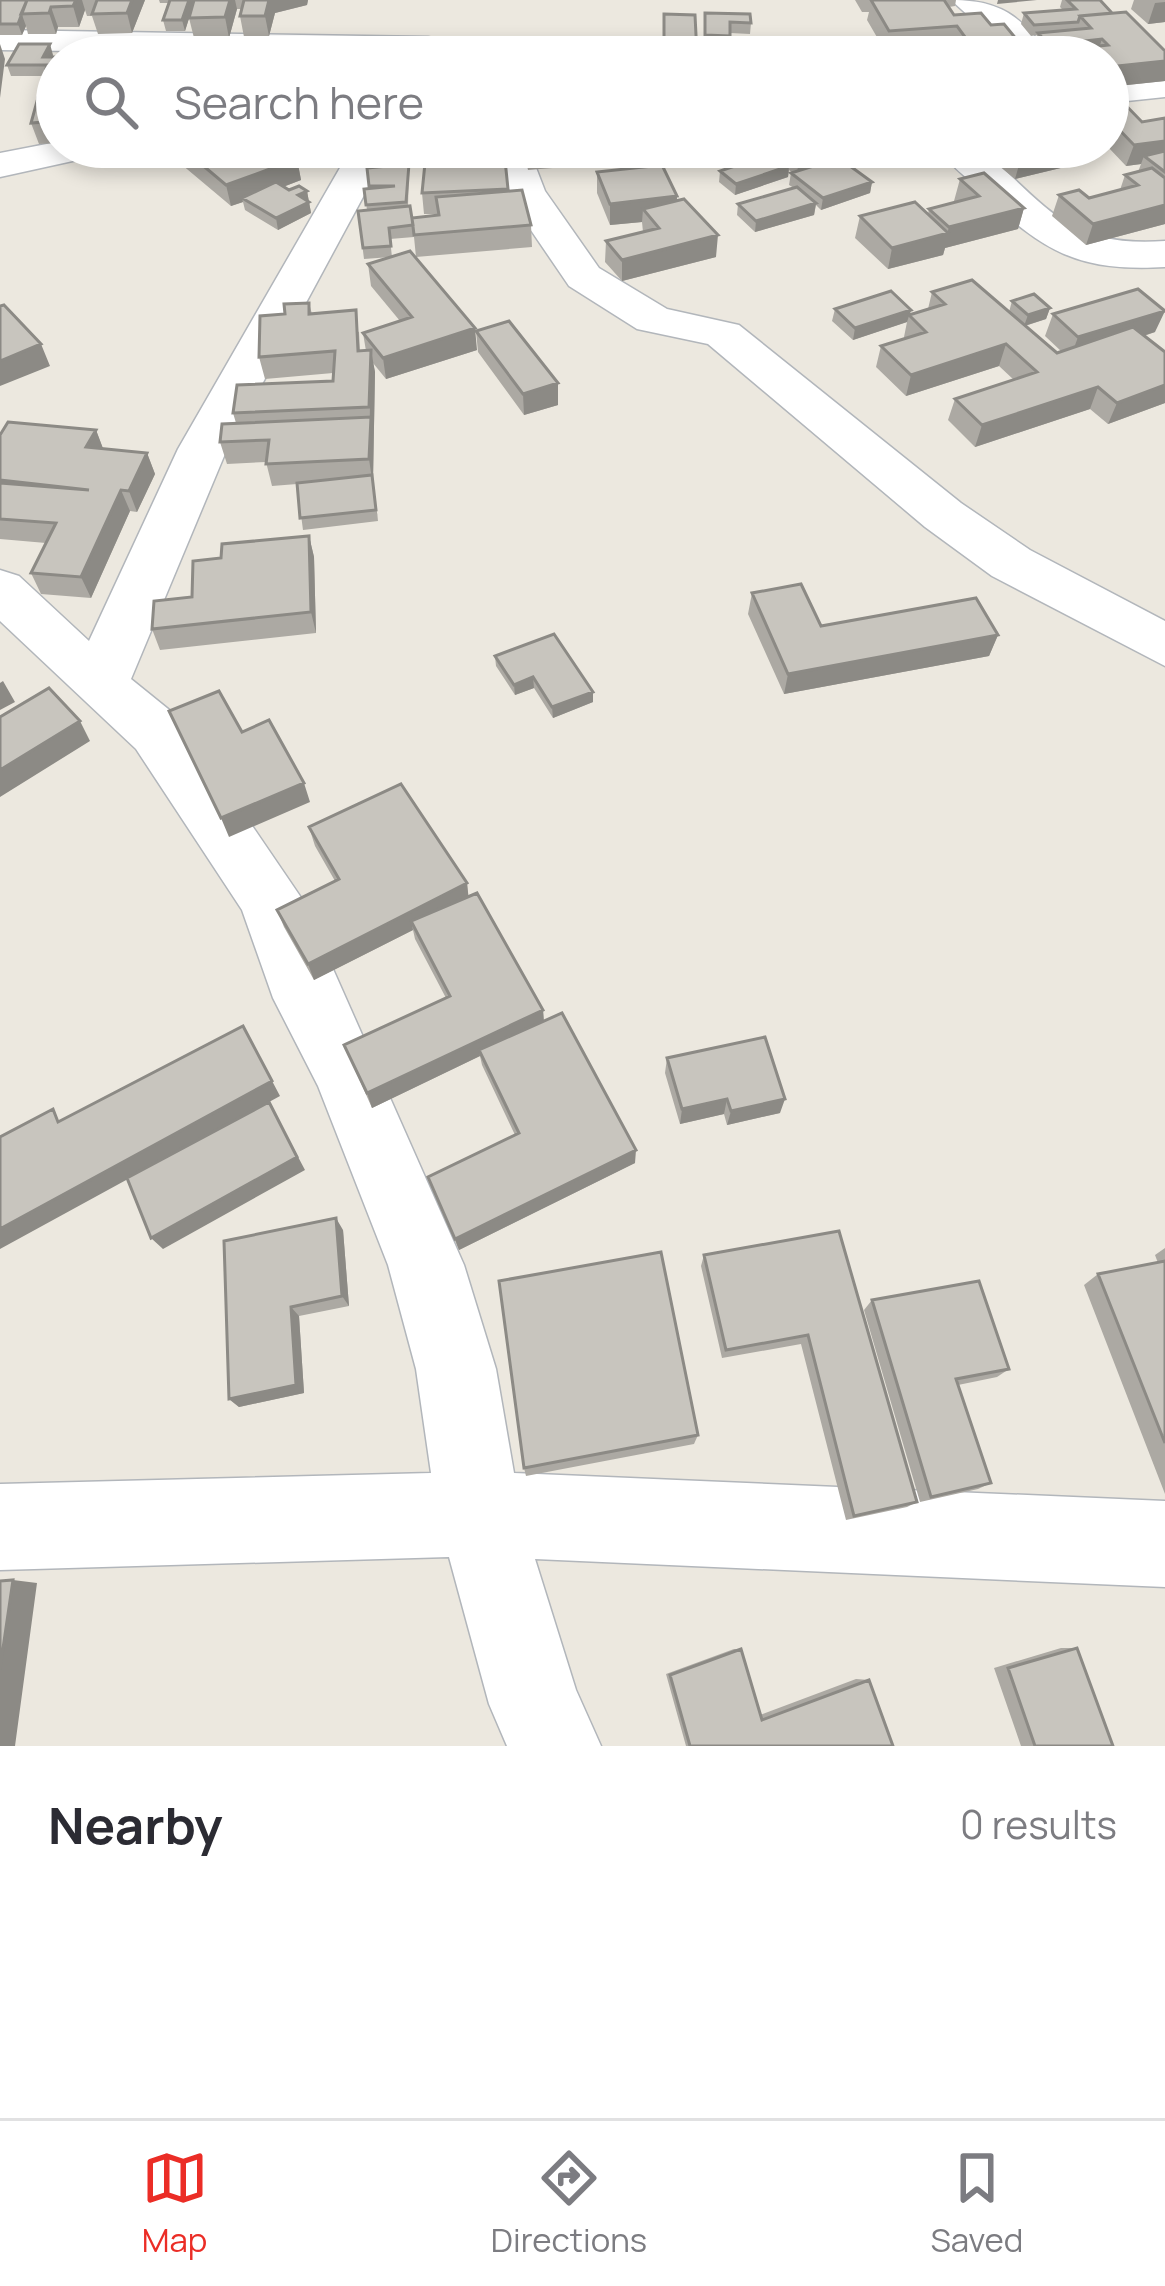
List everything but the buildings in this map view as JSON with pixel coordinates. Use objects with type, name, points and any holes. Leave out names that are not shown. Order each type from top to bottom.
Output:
[{"type":"street","points":[[968,0],[1014,36]]},
{"type":"street","points":[[0,40],[36,40]]},
{"type":"street","points":[[1129,90],[1165,86]]},
{"type":"street","points":[[0,165],[36,157]]},
{"type":"street","points":[[100,685],[146,563],[277,314],[345,210],[362,168]]},
{"type":"street","points":[[516,168],[525,193],[584,277],[653,320],[723,334],[943,515],[1011,563],[1165,646]]},
{"type":"street","points":[[979,168],[1069,248],[1134,259],[1165,254]]},
{"type":"street","points":[[1082,252],[1148,295]]},
{"type":"street","points":[[0,590],[157,733],[270,899],[426,1265],[456,1369],[479,1514],[535,1704],[555,1746]]},
{"type":"street","points":[[0,1527],[479,1514],[1165,1544]]}]
